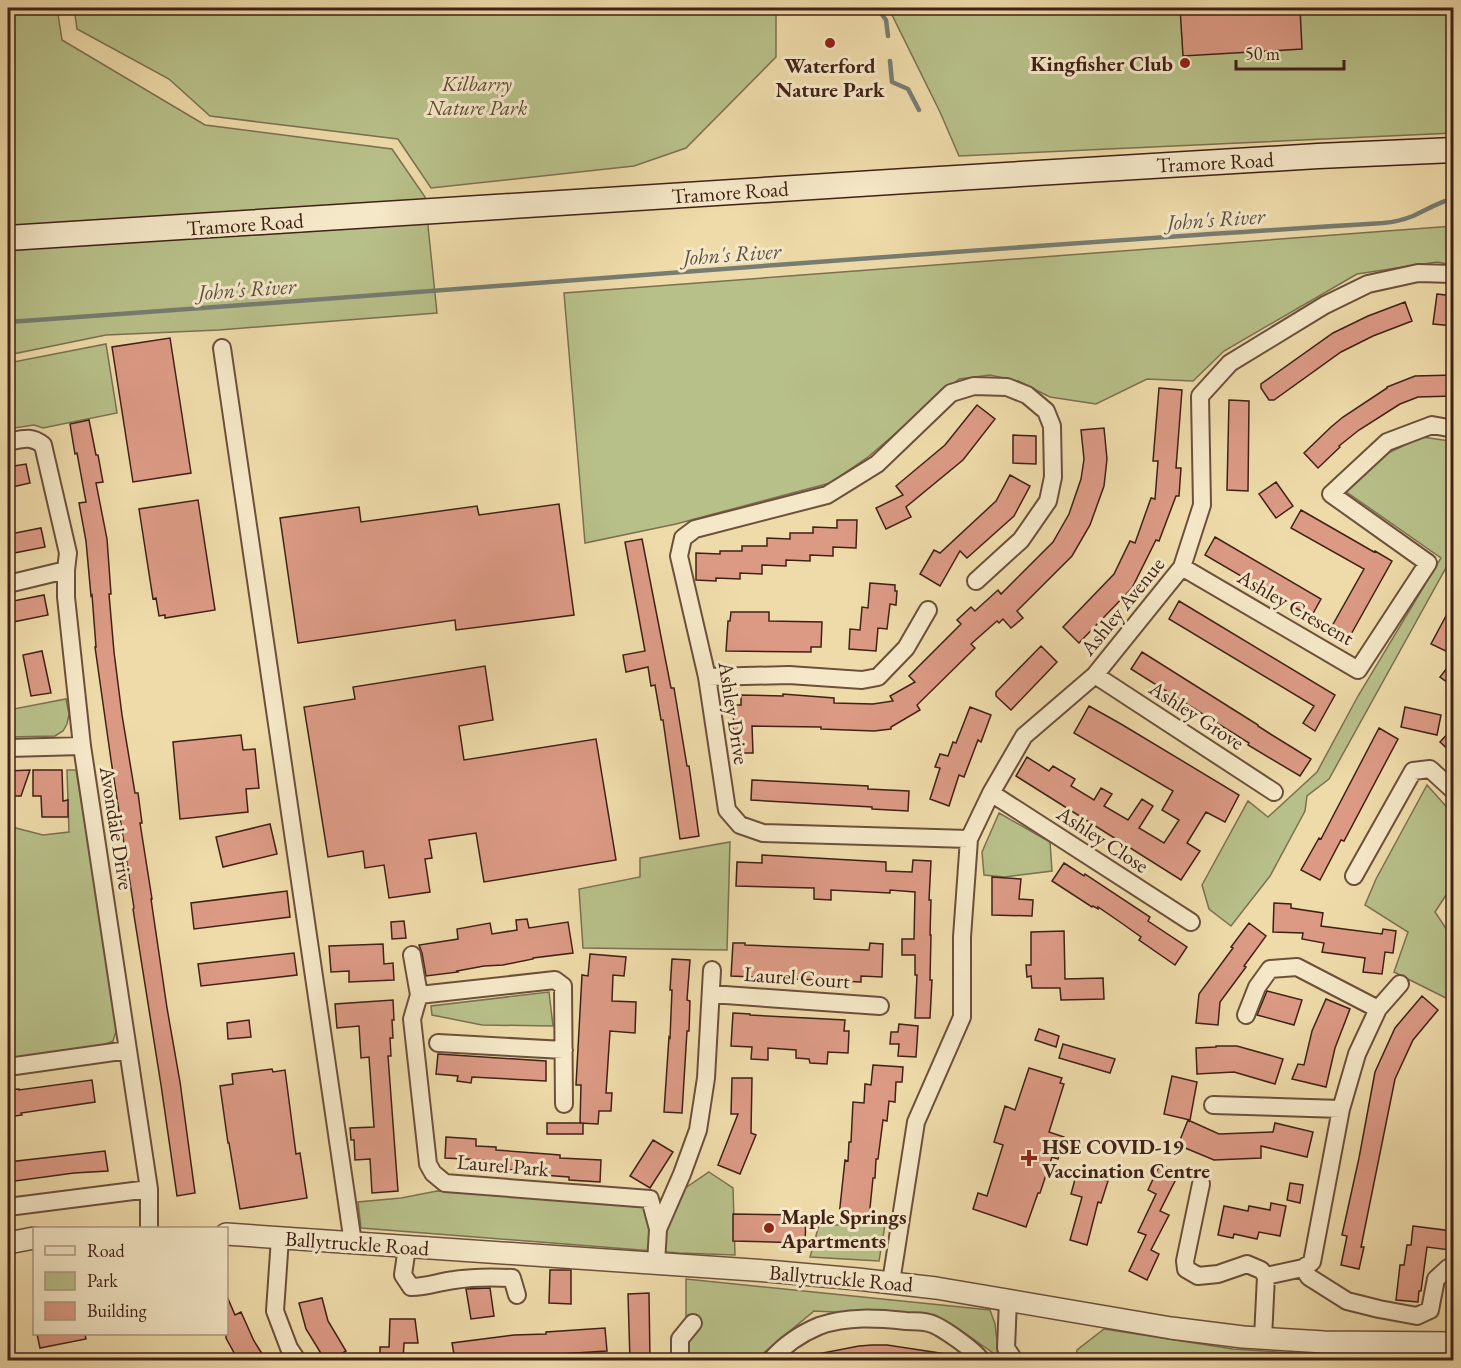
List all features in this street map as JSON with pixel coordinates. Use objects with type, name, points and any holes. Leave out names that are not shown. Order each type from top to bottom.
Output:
[{"type":"main road","name":"Tramore Road","points":[[8,238],[871,183],[1454,150]]},
{"type":"street","name":"Ashley Avenue","points":[[969,839],[991,793],[1024,736],[1095,675],[1182,567],[1203,505],[1200,396],[1230,363],[1325,305],[1368,284],[1418,273],[1454,274]]},
{"type":"street","points":[[222,348],[353,1243]]},
{"type":"street","name":"Ashley Drive","points":[[969,839],[763,833],[740,825],[727,810],[707,677],[679,556],[683,538],[695,529],[827,495],[877,464],[951,393],[974,386],[1007,387],[1027,395],[1046,411],[1052,426],[1053,477],[1048,501],[1021,540],[976,581]]},
{"type":"street","name":"Ashley Crescent","points":[[1182,567],[1358,670],[1428,563],[1331,494],[1387,442],[1432,425],[1454,429]]},
{"type":"street","name":"Avondale Drive","points":[[8,442],[26,438],[36,439],[43,445],[68,553],[66,597],[82,746],[149,1189],[149,1227]]},
{"type":"street","points":[[8,584],[66,570]]},
{"type":"street","points":[[707,677],[789,675],[862,680],[878,677],[906,648],[928,610]]},
{"type":"street","name":"Ashley Grove","points":[[1095,675],[1274,792]]},
{"type":"street","points":[[8,748],[82,746]]},
{"type":"street","points":[[1354,876],[1413,771],[1430,769],[1454,791]]},
{"type":"street","name":"Ashley Close","points":[[991,793],[1191,922]]},
{"type":"street","points":[[891,1282],[916,1122],[962,1017],[962,938],[969,839]]},
{"type":"street","name":"Laurel Park","points":[[412,955],[419,995],[412,1019],[428,1164],[433,1173],[445,1183],[650,1199],[658,1229],[656,1263]]},
{"type":"street","points":[[1246,1015],[1257,987],[1270,969],[1297,967],[1378,1009]]},
{"type":"street","name":"Laurel Park","points":[[658,1229],[698,1130],[706,1078],[712,970]]},
{"type":"street","points":[[419,995],[555,980],[563,986],[564,1104]]},
{"type":"street","points":[[1266,1276],[1303,1268],[1312,1262],[1341,1109],[1357,1054],[1378,1009],[1400,984]]},
{"type":"street","name":"Laurel Court","points":[[711,994],[880,1005]]},
{"type":"street","points":[[438,1043],[564,1050]]},
{"type":"street","points":[[8,1068],[128,1050]]},
{"type":"street","points":[[1213,1105],[1341,1109]]},
{"type":"street","points":[[1201,1184],[1185,1261],[1186,1269],[1198,1276],[1218,1274],[1247,1264],[1261,1270],[1266,1276],[1263,1338]]},
{"type":"street","points":[[8,1207],[149,1189]]},
{"type":"street","name":"Ballytruckle Road","points":[[228,1234],[656,1263],[891,1282],[1171,1328],[1263,1338],[1351,1343],[1454,1343]]},
{"type":"street","points":[[8,1243],[33,1238]]},
{"type":"street","points":[[280,1238],[275,1311],[289,1348],[297,1360]]},
{"type":"street","points":[[407,1247],[403,1275],[411,1287],[424,1287],[481,1276],[512,1278],[517,1295]]},
{"type":"street","points":[[1303,1268],[1309,1277],[1347,1300],[1418,1316],[1430,1310],[1436,1279],[1448,1268]]},
{"type":"street","points":[[1008,1300],[1006,1348],[1014,1360]]},
{"type":"street","points":[[771,1360],[782,1347],[820,1326],[847,1320],[876,1318],[931,1323],[956,1338],[981,1360]]},
{"type":"street","points":[[680,1360],[680,1340],[693,1323]]},
{"type":"green space","points":[[8,8],[57,8],[62,40],[205,125],[392,149],[425,197],[437,313],[219,330],[106,335],[8,355]]},
{"type":"green space","name":"Kilbarry Nature Park","points":[[74,8],[776,8],[776,57],[686,148],[634,166],[431,188],[398,139],[210,116],[169,79],[77,29]]},
{"type":"green space","name":"Kingfisher Club","points":[[886,8],[1453,8],[1453,133],[959,156],[940,112],[891,13]]},
{"type":"green space","points":[[1453,226],[1453,265],[1437,262],[1357,274],[1224,351],[1193,381],[1147,379],[1096,404],[1050,397],[1018,381],[990,375],[959,379],[868,457],[830,483],[676,524],[585,543],[564,293]]},
{"type":"green space","points":[[106,344],[117,413],[43,428],[34,425],[8,429],[8,363]]},
{"type":"green space","points":[[1422,437],[1454,443],[1453,555],[1329,779],[1307,796],[1305,811],[1270,876],[1231,926],[1209,909],[1202,885],[1248,801],[1268,817],[1317,772],[1358,696],[1441,558],[1345,491],[1388,453]]},
{"type":"green space","points":[[66,699],[69,714],[63,731],[55,736],[8,737],[8,710]]},
{"type":"green space","points":[[67,770],[76,770],[118,1025],[113,1041],[97,1048],[8,1061],[8,826],[43,835],[69,832]]},
{"type":"green space","points":[[1427,785],[1453,814],[1453,890],[1450,889],[1435,912],[1453,939],[1454,999],[1452,1001],[1394,972],[1408,932],[1365,905],[1376,879]]},
{"type":"green space","points":[[999,813],[1050,842],[1052,871],[1005,877],[984,875],[982,852]]},
{"type":"green space","points":[[730,842],[727,950],[583,948],[579,889],[640,877],[640,858]]},
{"type":"green space","points":[[549,992],[553,1026],[482,1025],[432,1015],[431,1006]]},
{"type":"green space","points":[[709,1172],[733,1188],[735,1255],[679,1253],[361,1228],[358,1202],[401,1198],[437,1191],[660,1205]]},
{"type":"green space","points":[[819,1225],[885,1225],[879,1261],[810,1257]]},
{"type":"green space","points":[[686,1279],[990,1310],[995,1324],[999,1357],[960,1330],[934,1317],[814,1311],[755,1360],[686,1360]]},
{"type":"green space","points":[[1104,1329],[1233,1349],[1323,1355],[1453,1355],[1453,1360],[1076,1360],[1077,1350]]},
{"type":"building","points":[[1180,8],[1300,8],[1302,49],[1183,56]]},
{"type":"building","points":[[1437,294],[1454,296],[1454,326],[1433,324]]},
{"type":"building","points":[[1405,302],[1412,321],[1373,336],[1341,352],[1274,400],[1269,400],[1261,388],[1261,384],[1333,333]]},
{"type":"building","points":[[170,338],[191,473],[133,482],[112,347]]},
{"type":"building","points":[[1454,375],[1454,396],[1418,397],[1400,404],[1359,430],[1339,446],[1318,468],[1304,453],[1343,417],[1387,387],[1415,376]]},
{"type":"building","points":[[1159,388],[1182,390],[1176,468],[1181,468],[1179,496],[1176,496],[1159,541],[1156,540],[1132,588],[1079,643],[1063,627],[1114,574],[1130,541],[1135,543],[1151,498],[1155,499],[1158,461],[1153,461]]},
{"type":"building","points":[[1229,400],[1249,401],[1248,491],[1227,490]]},
{"type":"building","points":[[977,405],[995,419],[963,460],[906,507],[911,517],[886,529],[876,508],[903,495],[896,486],[945,445]]},
{"type":"building","points":[[89,420],[103,482],[96,483],[107,539],[111,594],[109,594],[122,715],[135,793],[138,793],[142,823],[140,823],[195,1193],[177,1196],[95,647],[86,541],[79,503],[86,502],[70,424]]},
{"type":"building","points":[[1104,428],[1107,459],[1104,486],[1090,525],[1072,556],[1017,611],[1023,618],[1011,628],[1003,619],[999,623],[997,621],[971,644],[975,648],[917,705],[920,710],[891,729],[874,731],[821,729],[821,727],[752,726],[753,753],[741,753],[740,734],[733,734],[734,705],[741,705],[741,695],[783,696],[783,694],[834,698],[834,703],[873,704],[893,701],[890,696],[915,682],[909,676],[961,624],[957,620],[971,607],[975,611],[998,590],[1001,594],[1053,542],[1069,514],[1081,479],[1084,459],[1081,430]]},
{"type":"building","points":[[1013,435],[1036,436],[1036,464],[1013,463]]},
{"type":"building","points":[[26,464],[30,483],[8,488],[8,467]]},
{"type":"building","points":[[1010,475],[1030,486],[1014,516],[967,558],[960,551],[940,586],[920,574],[934,550],[940,553],[996,501]]},
{"type":"building","points":[[1276,482],[1293,506],[1276,518],[1259,494]]},
{"type":"building","points":[[198,500],[215,610],[165,618],[165,615],[159,616],[156,598],[153,599],[139,509]]},
{"type":"building","points":[[559,504],[574,615],[456,630],[455,620],[298,643],[280,518],[359,507],[361,522],[477,506],[479,515]]},
{"type":"building","points":[[1301,510],[1392,561],[1345,645],[1327,635],[1364,569],[1291,528]]},
{"type":"building","points":[[837,520],[857,520],[856,548],[833,547],[833,556],[810,555],[810,561],[786,560],[786,566],[762,565],[762,574],[740,573],[740,579],[696,580],[696,553],[720,554],[720,551],[742,551],[742,546],[767,546],[767,538],[790,539],[790,533],[813,533],[813,527],[837,528]]},
{"type":"building","points":[[41,528],[45,547],[14,553],[10,534]]},
{"type":"building","points":[[1215,537],[1321,599],[1311,617],[1205,555]]},
{"type":"building","points":[[642,539],[671,688],[674,688],[687,766],[689,766],[699,836],[680,839],[663,720],[661,720],[655,685],[651,686],[648,667],[626,672],[623,655],[645,651],[625,542]]},
{"type":"building","points":[[870,583],[895,585],[896,605],[890,604],[887,629],[878,628],[876,651],[849,649],[850,629],[860,630],[862,607],[868,608]]},
{"type":"building","points":[[44,595],[48,615],[8,623],[8,602]]},
{"type":"building","points":[[1179,601],[1335,695],[1315,731],[1303,723],[1314,706],[1169,619]]},
{"type":"building","points":[[1454,601],[1454,647],[1450,653],[1431,644]]},
{"type":"building","points":[[731,612],[769,612],[769,621],[822,622],[821,647],[811,647],[811,652],[726,651],[728,621],[730,621]]},
{"type":"building","points":[[1041,646],[1057,662],[1011,710],[996,696],[996,692]]},
{"type":"building","points":[[42,651],[51,693],[31,696],[23,655]]},
{"type":"building","points":[[1142,652],[1311,759],[1300,776],[1131,669]]},
{"type":"building","points":[[1454,659],[1454,687],[1440,677]]},
{"type":"building","points":[[485,666],[493,720],[459,726],[464,760],[596,739],[616,860],[484,882],[476,833],[429,840],[432,858],[425,859],[430,892],[389,898],[384,865],[365,868],[363,851],[328,857],[304,707],[355,699],[353,687]]},
{"type":"building","points":[[1089,706],[1239,795],[1225,822],[1206,812],[1187,843],[1200,851],[1181,880],[1016,776],[1027,757],[1049,771],[1053,766],[1075,779],[1071,786],[1094,800],[1101,788],[1112,794],[1104,806],[1128,820],[1142,799],[1153,806],[1139,828],[1164,843],[1179,820],[1162,810],[1173,791],[1074,733]]},
{"type":"building","points":[[970,707],[991,715],[981,742],[978,740],[964,777],[959,775],[949,806],[930,799],[940,768],[935,767],[940,754],[948,756],[953,742],[956,743]]},
{"type":"building","points":[[1405,707],[1441,715],[1437,735],[1401,727]]},
{"type":"building","points":[[1454,727],[1454,755],[1440,742]]},
{"type":"building","points":[[1379,728],[1398,739],[1344,841],[1341,840],[1320,880],[1301,870],[1319,838],[1321,839]]},
{"type":"building","points":[[241,735],[243,750],[255,749],[259,788],[246,789],[248,812],[180,819],[173,742]]},
{"type":"building","points":[[30,770],[21,796],[8,796],[8,771]]},
{"type":"building","points":[[33,770],[62,770],[63,801],[68,800],[68,817],[42,817],[41,796],[33,796]]},
{"type":"building","points":[[752,780],[868,786],[868,789],[909,791],[908,811],[751,800]]},
{"type":"building","points":[[270,824],[277,854],[223,867],[216,837]]},
{"type":"building","points":[[762,855],[886,862],[886,871],[912,872],[913,860],[931,861],[930,1018],[915,1018],[917,975],[915,975],[915,955],[902,955],[902,939],[914,939],[915,892],[831,890],[831,900],[814,899],[814,888],[736,886],[737,862],[762,863]]},
{"type":"building","points":[[1064,863],[1084,876],[1085,874],[1150,917],[1148,921],[1187,947],[1175,965],[1139,940],[1141,937],[1120,922],[1052,881]]},
{"type":"building","points":[[992,877],[1021,879],[1019,899],[1033,900],[1032,916],[992,915]]},
{"type":"building","points":[[287,891],[290,917],[194,929],[191,903]]},
{"type":"building","points":[[1274,903],[1291,904],[1291,908],[1323,913],[1321,926],[1382,934],[1383,929],[1396,931],[1393,953],[1385,952],[1382,974],[1363,972],[1365,958],[1322,952],[1324,943],[1302,939],[1303,933],[1273,932]]},
{"type":"building","points":[[527,919],[529,928],[568,922],[573,953],[426,976],[419,945],[458,939],[457,929],[490,923],[492,934],[517,930],[516,920]]},
{"type":"building","points":[[404,921],[406,938],[392,939],[391,922]]},
{"type":"building","points":[[1249,923],[1266,936],[1220,1002],[1218,1025],[1196,1023],[1199,994]]},
{"type":"building","points":[[1064,931],[1065,979],[1103,978],[1104,999],[1061,1000],[1060,988],[1032,988],[1031,976],[1027,977],[1026,965],[1031,965],[1031,932]]},
{"type":"building","points":[[733,943],[869,950],[870,943],[883,944],[882,977],[861,976],[861,982],[731,976]]},
{"type":"building","points":[[383,944],[384,964],[393,963],[394,980],[349,982],[349,971],[331,972],[329,946]]},
{"type":"building","points":[[294,953],[297,975],[201,986],[198,964]]},
{"type":"building","points":[[590,954],[626,957],[624,976],[613,975],[612,1001],[636,1002],[635,1033],[610,1031],[606,1093],[612,1093],[611,1111],[599,1111],[598,1124],[580,1123],[581,1085],[576,1085],[582,975],[588,976]]},
{"type":"building","points":[[672,959],[690,960],[687,1000],[690,1001],[689,1031],[687,1031],[682,1113],[664,1112],[670,1038]]},
{"type":"building","points":[[1267,991],[1302,1000],[1294,1025],[1257,1015]]},
{"type":"building","points":[[1422,996],[1438,1010],[1413,1040],[1395,1079],[1361,1247],[1364,1247],[1359,1269],[1341,1265],[1347,1236],[1342,1235],[1375,1072],[1395,1028]]},
{"type":"building","points":[[1326,999],[1350,1009],[1335,1048],[1326,1087],[1292,1079],[1298,1064],[1304,1065],[1312,1031]]},
{"type":"building","points":[[393,1000],[393,1038],[390,1038],[391,1056],[388,1056],[398,1191],[372,1193],[370,1159],[355,1160],[354,1140],[351,1140],[350,1128],[374,1127],[369,1057],[361,1058],[359,1026],[337,1028],[335,1004]]},
{"type":"building","points":[[733,1013],[845,1020],[844,1031],[849,1031],[848,1053],[828,1052],[827,1064],[810,1063],[809,1059],[796,1058],[796,1050],[768,1048],[768,1060],[751,1059],[752,1047],[731,1046]]},
{"type":"building","points":[[249,1020],[251,1037],[228,1039],[227,1023]]},
{"type":"building","points":[[899,1024],[918,1026],[916,1057],[898,1056],[899,1044],[890,1044],[891,1032],[898,1032]]},
{"type":"building","points":[[1039,1029],[1059,1036],[1056,1047],[1035,1040]]},
{"type":"building","points":[[1063,1044],[1115,1059],[1110,1073],[1059,1058]]},
{"type":"building","points":[[1237,1046],[1283,1059],[1275,1084],[1234,1072],[1197,1074],[1196,1048]]},
{"type":"building","points":[[438,1054],[546,1061],[546,1081],[472,1077],[471,1083],[457,1081],[458,1076],[436,1074]]},
{"type":"building","points":[[873,1065],[903,1067],[902,1082],[896,1082],[895,1102],[889,1101],[887,1121],[883,1120],[869,1218],[839,1216],[845,1160],[848,1161],[849,1142],[851,1142],[853,1102],[864,1103],[865,1084],[871,1085]]},
{"type":"building","points":[[1029,1068],[1062,1078],[1060,1083],[1064,1084],[1049,1132],[1064,1137],[1058,1159],[1052,1157],[1026,1227],[973,1209],[978,1193],[987,1196],[1003,1145],[994,1142],[1005,1106],[1015,1110]]},
{"type":"building","points":[[272,1069],[273,1072],[285,1070],[296,1154],[300,1153],[307,1198],[240,1209],[220,1086],[233,1084],[232,1074]]},
{"type":"building","points":[[1172,1076],[1197,1082],[1190,1120],[1164,1114]]},
{"type":"building","points":[[732,1078],[752,1078],[751,1133],[756,1135],[740,1174],[718,1165],[738,1114],[731,1114]]},
{"type":"building","points":[[92,1080],[95,1102],[21,1113],[22,1115],[9,1117],[8,1090]]},
{"type":"building","points":[[1188,1120],[1219,1134],[1273,1132],[1275,1123],[1313,1132],[1307,1157],[1261,1146],[1261,1158],[1214,1160],[1178,1145]]},
{"type":"building","points":[[547,1123],[583,1123],[583,1134],[547,1134]]},
{"type":"building","points":[[446,1137],[476,1139],[476,1146],[496,1147],[496,1150],[560,1155],[560,1158],[601,1160],[600,1182],[529,1174],[529,1171],[485,1168],[485,1160],[445,1158]]},
{"type":"building","points":[[653,1140],[673,1152],[650,1188],[630,1176]]},
{"type":"building","points":[[105,1151],[108,1171],[8,1182],[8,1162]]},
{"type":"building","points":[[1160,1164],[1179,1173],[1160,1211],[1169,1215],[1151,1250],[1159,1254],[1147,1280],[1129,1271],[1146,1235],[1138,1232],[1156,1194],[1148,1190]]},
{"type":"building","points":[[1077,1172],[1108,1181],[1101,1203],[1098,1202],[1087,1245],[1070,1240],[1082,1197],[1071,1194]]},
{"type":"building","points":[[1290,1183],[1303,1185],[1300,1203],[1287,1200]]},
{"type":"building","points":[[1271,1203],[1286,1206],[1280,1236],[1259,1232],[1257,1239],[1234,1234],[1233,1238],[1218,1235],[1224,1206],[1248,1211],[1249,1206],[1270,1210]]},
{"type":"building","name":"Maple Springs Apartments","points":[[733,1214],[806,1215],[805,1243],[733,1241]]},
{"type":"building","points":[[1413,1226],[1452,1231],[1450,1250],[1427,1247],[1418,1302],[1396,1300],[1400,1265],[1404,1265],[1407,1245],[1411,1245]]},
{"type":"building","points":[[550,1270],[571,1270],[571,1304],[549,1303]]},
{"type":"building","points":[[490,1288],[494,1316],[471,1319],[466,1289]]},
{"type":"building","points":[[649,1293],[650,1360],[630,1360],[628,1294]]},
{"type":"building","points":[[322,1298],[328,1321],[346,1351],[331,1360],[325,1360],[306,1329],[299,1303]]},
{"type":"building","points":[[228,1299],[235,1315],[241,1312],[254,1341],[266,1360],[238,1360],[226,1338],[228,1335]]},
{"type":"building","points":[[390,1319],[415,1319],[418,1343],[404,1343],[403,1360],[380,1360],[380,1347],[389,1347]]},
{"type":"building","points":[[605,1328],[607,1351],[502,1360],[455,1360],[452,1343],[514,1335]]},
{"type":"building","points":[[37,1335],[85,1335],[86,1339],[40,1348]]},
{"type":"building","points":[[872,1345],[887,1345],[946,1354],[946,1360],[813,1360],[812,1355]]},
{"type":"waterway","points":[[877,8],[886,20],[888,36]]},
{"type":"waterway","points":[[890,61],[892,82],[908,89],[919,110]]},
{"type":"waterway","name":"John's River","points":[[8,322],[1383,223],[1398,221],[1454,198]]},
{"type":"place","name":"Waterford Nature Park","points":[[830,43]]},
{"type":"place","name":"Kingfisher Club","points":[[1185,63]]},
{"type":"place","name":"HSE COVID-19 Vaccination Centre","points":[[1029,1158]]},
{"type":"place","name":"Maple Springs Apartments","points":[[769,1228]]}]
